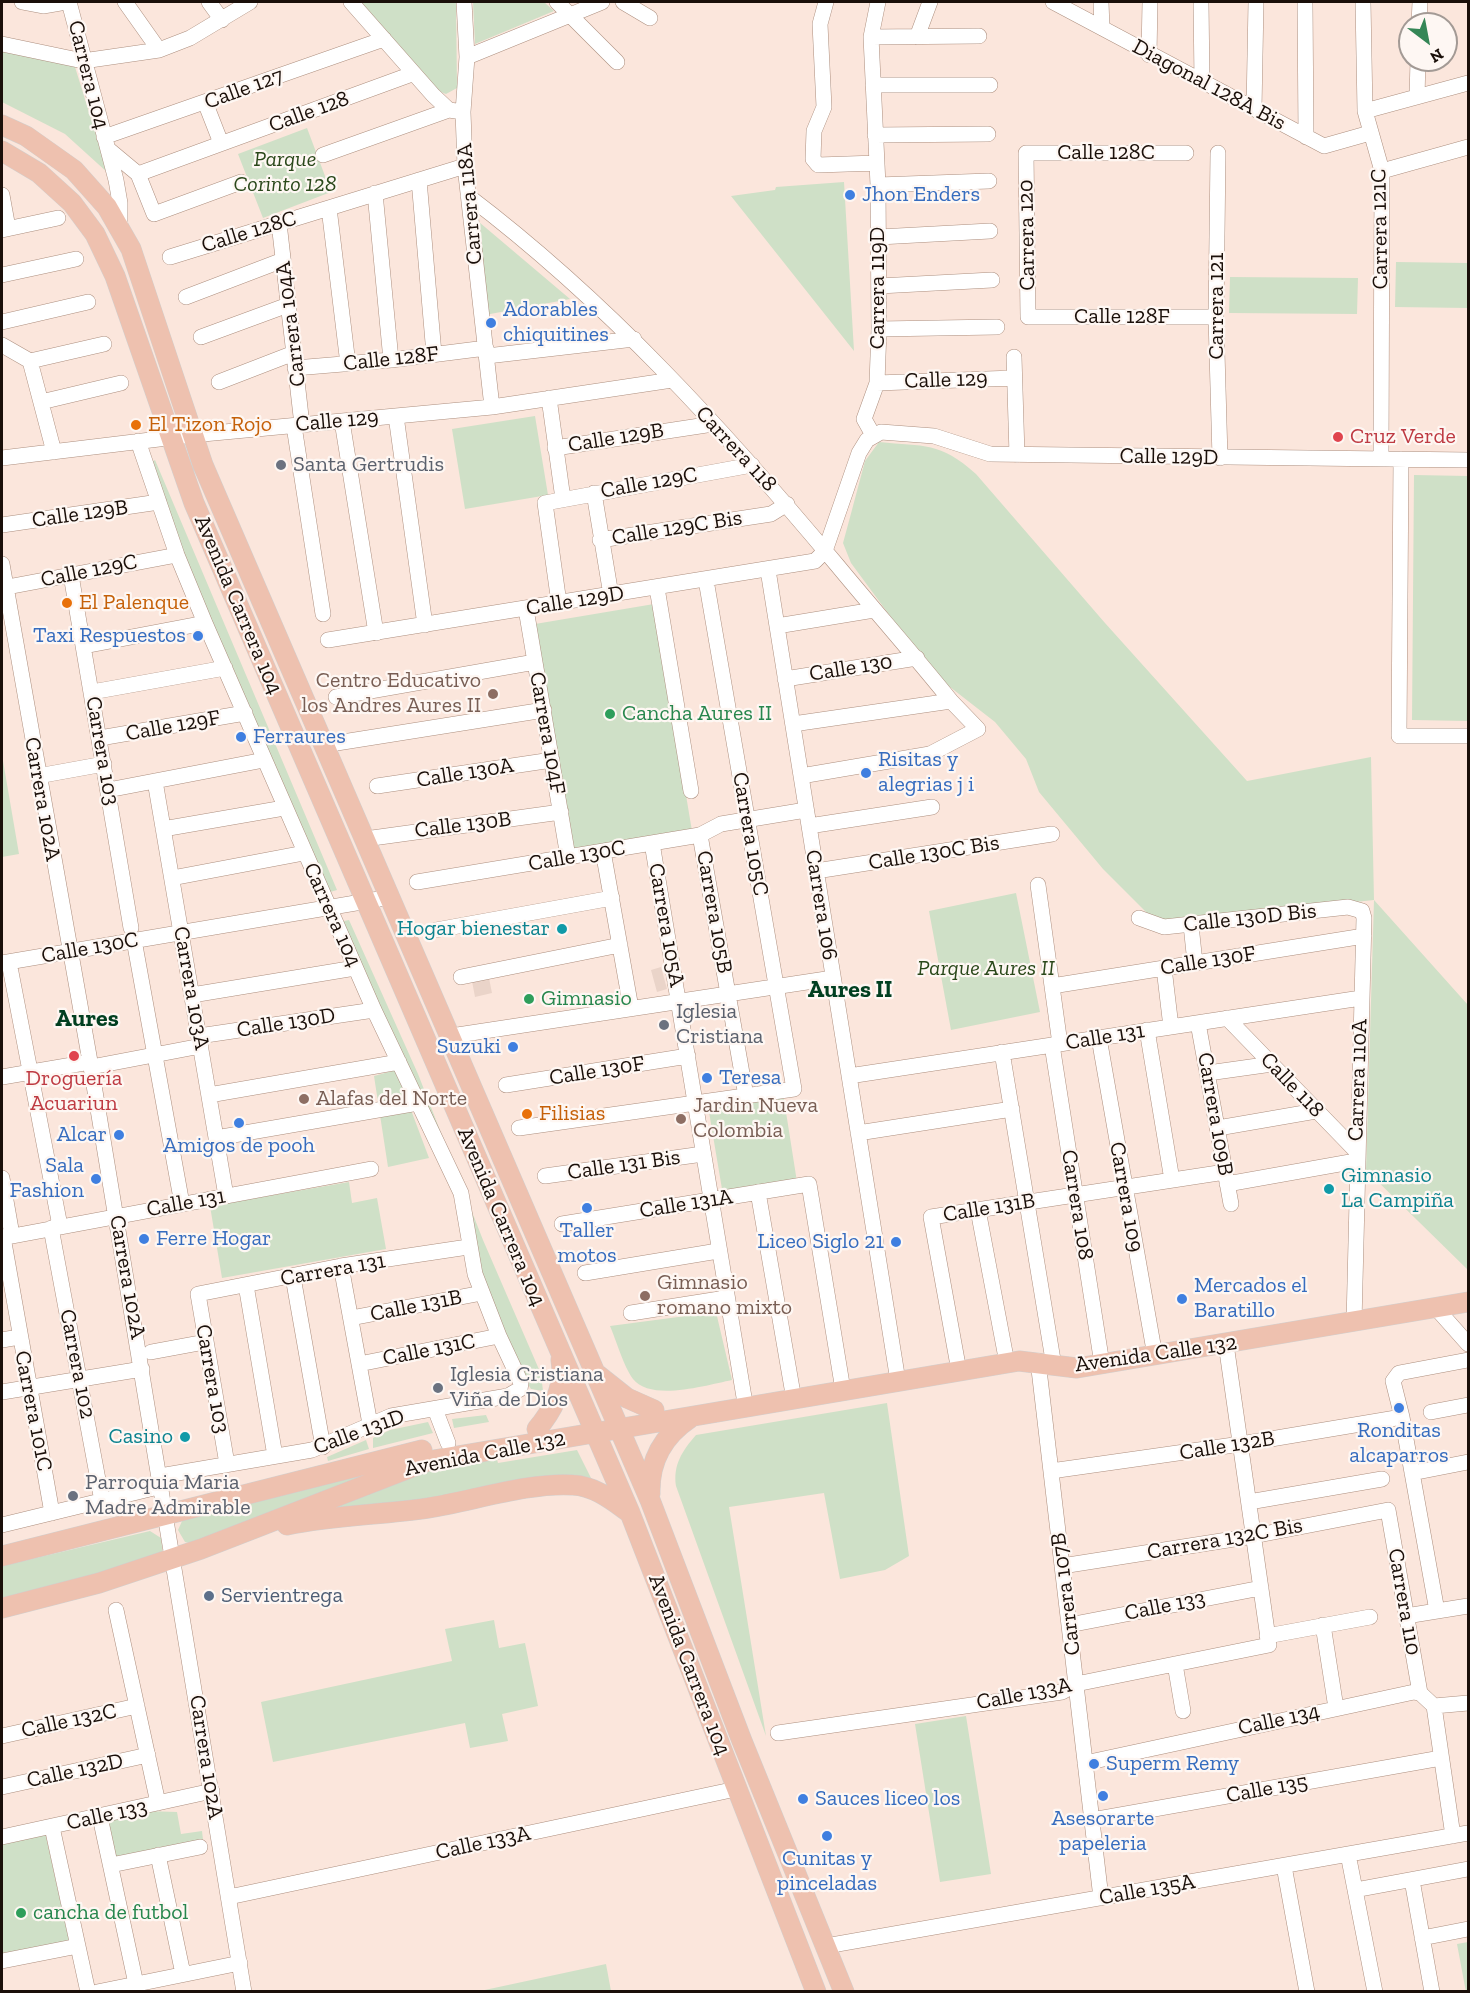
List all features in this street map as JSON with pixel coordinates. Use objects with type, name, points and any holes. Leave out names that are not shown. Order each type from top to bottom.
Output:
[{"type":"main road","name":"Avenida Carrera 104","points":[[2,125],[26,135],[74,170],[107,207],[120,228],[144,283],[192,435],[618,1423],[650,1500],[742,1741],[844,1992]]},
{"type":"main road","name":"Avenida Carrera 104","points":[[2,151],[39,173],[81,214],[95,234],[115,276],[194,503],[630,1513],[816,1992]]},
{"type":"main road","name":"Avenida Calle 132","points":[[2,1608],[99,1583],[227,1540],[413,1465],[592,1427],[692,1417],[1006,1363],[1046,1364],[1070,1368],[1102,1364],[1468,1302]]},
{"type":"main road","points":[[537,1429],[546,1419],[558,1395],[562,1366],[560,1352]]},
{"type":"main road","points":[[597,1374],[627,1398],[654,1410]]},
{"type":"main road","name":"Avenida Calle 132","points":[[618,1423],[654,1410],[744,1397],[843,1390]]},
{"type":"main road","points":[[650,1500],[650,1480],[660,1448],[674,1431],[692,1417]]},
{"type":"main road","name":"Avenida Calle 132","points":[[2,1556],[448,1443],[537,1429],[592,1427]]},
{"type":"main road","points":[[227,1540],[320,1518],[424,1509],[558,1485],[573,1485],[591,1489],[630,1513]]},
{"type":"street","points":[[22,2],[43,6],[68,2]]},
{"type":"street","name":"Carrera 104","points":[[68,2],[120,203],[120,228]]},
{"type":"street","points":[[128,2],[159,50]]},
{"type":"street","points":[[209,2],[222,20]]},
{"type":"street","points":[[2,44],[84,61],[159,50],[190,38],[250,2]]},
{"type":"street","points":[[351,2],[412,74],[456,111]]},
{"type":"street","name":"Carrera 118A","points":[[464,2],[467,57],[456,111],[465,166],[492,407]]},
{"type":"street","points":[[557,2],[617,62]]},
{"type":"street","points":[[467,57],[603,2]]},
{"type":"street","points":[[623,2],[650,18]]},
{"type":"street","points":[[826,2],[820,24],[824,108],[814,131],[815,163],[876,164]]},
{"type":"street","name":"Carrera 119D","points":[[873,435],[864,419],[877,383],[879,329],[878,184],[871,37],[878,2]]},
{"type":"street","points":[[917,37],[930,2]]},
{"type":"street","name":"Diagonal 128A Bis","points":[[1053,2],[1324,146],[1370,133]]},
{"type":"street","points":[[1101,2],[1102,28]]},
{"type":"street","points":[[1149,55],[1150,2]]},
{"type":"street","points":[[1202,2],[1202,82]]},
{"type":"street","points":[[1254,109],[1256,2]]},
{"type":"street","points":[[1305,2],[1306,136]]},
{"type":"street","name":"Carrera 121C","points":[[1363,2],[1365,111],[1382,171],[1381,459]]},
{"type":"street","points":[[871,37],[979,36]]},
{"type":"street","name":"Calle 127","points":[[106,143],[206,102],[384,39]]},
{"type":"street","points":[[1418,72],[1418,97]]},
{"type":"street","name":"Calle 128","points":[[138,174],[412,74]]},
{"type":"street","points":[[1365,111],[1468,82]]},
{"type":"street","points":[[873,85],[990,85]]},
{"type":"street","points":[[206,102],[221,143]]},
{"type":"street","points":[[323,155],[456,111]]},
{"type":"street","points":[[875,135],[988,134]]},
{"type":"street","name":"Carrera 104","points":[[106,143],[138,174],[154,214],[241,182]]},
{"type":"street","points":[[1382,171],[1468,147]]},
{"type":"street","name":"Calle 128C","points":[[1026,153],[1186,153]]},
{"type":"street","name":"Carrera 120","points":[[1026,153],[1028,317]]},
{"type":"street","name":"Carrera 121","points":[[1218,153],[1216,317],[1220,458]]},
{"type":"street","name":"Calle 128C","points":[[170,256],[465,166]]},
{"type":"street","points":[[419,180],[434,354]]},
{"type":"street","points":[[878,184],[989,181]]},
{"type":"street","points":[[375,193],[391,360]]},
{"type":"street","points":[[2,195],[5,229],[58,218]]},
{"type":"street","name":"Carrera 118","points":[[468,196],[564,274],[634,339],[787,504],[823,554],[978,729],[930,754],[801,776]]},
{"type":"street","points":[[329,208],[348,364]]},
{"type":"street","name":"Carrera 104A","points":[[279,223],[295,361],[298,425],[323,614]]},
{"type":"street","points":[[879,237],[990,231]]},
{"type":"street","points":[[2,275],[76,260]]},
{"type":"street","points":[[186,297],[283,260]]},
{"type":"street","points":[[879,286],[992,280]]},
{"type":"street","points":[[2,322],[88,302]]},
{"type":"street","points":[[201,337],[288,305]]},
{"type":"street","name":"Calle 128F","points":[[1028,317],[1216,317]]},
{"type":"street","points":[[879,329],[997,327]]},
{"type":"street","name":"Calle 128F","points":[[219,382],[295,361],[348,364],[434,354],[486,352],[634,339]]},
{"type":"street","points":[[2,345],[30,361],[104,344]]},
{"type":"street","points":[[1014,357],[1017,454]]},
{"type":"street","points":[[30,361],[54,452]]},
{"type":"street","name":"Calle 129","points":[[877,383],[1014,378]]},
{"type":"street","name":"Calle 129","points":[[2,458],[192,435],[492,407],[672,380]]},
{"type":"street","points":[[41,402],[121,382]]},
{"type":"street","points":[[549,398],[563,499]]},
{"type":"street","points":[[396,416],[425,625]]},
{"type":"street","points":[[342,421],[376,633]]},
{"type":"street","name":"Calle 129B","points":[[555,448],[713,424]]},
{"type":"street","name":"Calle 129D","points":[[873,435],[889,431],[934,436],[985,453],[1468,460]]},
{"type":"street","points":[[823,554],[859,453],[873,435]]},
{"type":"street","name":"Carrera 104","points":[[138,441],[177,555],[205,623],[327,907],[461,1193],[468,1247],[482,1293],[521,1383],[520,1389]]},
{"type":"street","points":[[1401,459],[1400,736],[1468,736]]},
{"type":"street","name":"Calle 129C","points":[[559,603],[545,503],[752,465]]},
{"type":"street","points":[[594,493],[600,540],[611,595]]},
{"type":"street","name":"Calle 129B","points":[[2,525],[159,502]]},
{"type":"street","name":"Calle 129C Bis","points":[[600,540],[771,514],[787,504]]},
{"type":"street","name":"Calle 129D","points":[[328,640],[768,570],[815,561],[823,554]]},
{"type":"street","name":"Calle 129C","points":[[3,588],[177,555]]},
{"type":"street","name":"Carrera 102A","points":[[2,564],[3,588],[91,1064],[244,1992]]},
{"type":"street","name":"Carrera 106","points":[[768,570],[898,1381]]},
{"type":"street","name":"Carrera 103","points":[[71,575],[182,1204]]},
{"type":"street","name":"Carrera 105C","points":[[706,580],[794,1089],[746,1096]]},
{"type":"street","points":[[657,588],[692,791]]},
{"type":"street","name":"Carrera 104F","points":[[526,609],[568,857]]},
{"type":"street","points":[[777,626],[874,610]]},
{"type":"street","points":[[84,646],[205,623]]},
{"type":"street","name":"Calle 130","points":[[785,679],[917,658]]},
{"type":"street","points":[[336,697],[535,662]]},
{"type":"street","points":[[92,692],[225,668]]},
{"type":"street","points":[[793,724],[951,701]]},
{"type":"street","points":[[324,745],[544,710]]},
{"type":"street","name":"Calle 129F","points":[[100,738],[245,713]]},
{"type":"street","points":[[108,790],[264,760]]},
{"type":"street","name":"Calle 130A","points":[[377,786],[552,760]]},
{"type":"street","points":[[38,776],[104,764]]},
{"type":"street","name":"Carrera 103A","points":[[155,781],[226,1196]]},
{"type":"street","points":[[809,826],[932,807]]},
{"type":"street","points":[[163,829],[285,808]]},
{"type":"street","name":"Calle 130C","points":[[417,882],[700,835],[721,824],[806,810]]},
{"type":"street","name":"Calle 130B","points":[[365,839],[561,812]]},
{"type":"street","name":"Calle 130C Bis","points":[[816,871],[1052,834]]},
{"type":"street","name":"Carrera 105B","points":[[700,835],[746,1096]]},
{"type":"street","name":"Carrera 105A","points":[[652,843],[688,1056],[709,1200],[744,1397]]},
{"type":"street","points":[[603,851],[631,1008]]},
{"type":"street","points":[[172,878],[304,853]]},
{"type":"street","name":"Carrera 108","points":[[1038,885],[1076,1195],[1102,1364]]},
{"type":"street","name":"Calle 130C","points":[[5,962],[69,951],[133,934],[181,932],[391,897]]},
{"type":"street","points":[[436,930],[612,898]]},
{"type":"street","name":"Calle 130D Bis","points":[[1140,918],[1164,927],[1348,907],[1362,910]]},
{"type":"street","name":"Carrera 110A","points":[[1354,1323],[1356,1156],[1364,936],[1362,910]]},
{"type":"street","points":[[1191,925],[1195,963]]},
{"type":"street","name":"Calle 130F","points":[[1052,986],[1364,936]]},
{"type":"street","points":[[461,977],[620,945]]},
{"type":"street","name":"Carrera 102","points":[[5,962],[30,1072],[102,1501]]},
{"type":"street","points":[[192,995],[355,968]]},
{"type":"street","points":[[1164,968],[1171,1027]]},
{"type":"street","points":[[451,1036],[833,978]]},
{"type":"street","name":"Calle 131","points":[[849,1076],[1361,998]]},
{"type":"street","name":"Calle 130D","points":[[2,1077],[154,1055],[200,1041],[374,1010]]},
{"type":"street","name":"Calle 118","points":[[1227,1018],[1356,1156]]},
{"type":"street","name":"Carrera 109B","points":[[1198,1023],[1231,1204]]},
{"type":"street","points":[[1147,1030],[1172,1180]]},
{"type":"street","name":"Carrera 109","points":[[1099,1038],[1155,1356]]},
{"type":"street","name":"Carrera 107B","points":[[1002,1053],[1028,1202],[1046,1364],[1051,1471],[1101,1898]]},
{"type":"street","name":"Calle 130F","points":[[506,1085],[688,1056]]},
{"type":"street","points":[[209,1095],[399,1062]]},
{"type":"street","points":[[1208,1073],[1272,1064]]},
{"type":"street","points":[[519,1128],[746,1096]]},
{"type":"street","points":[[216,1138],[418,1103]]},
{"type":"street","points":[[858,1133],[1012,1109]]},
{"type":"street","points":[[1218,1128],[1316,1111]]},
{"type":"street","name":"Calle 131 Bis","points":[[545,1176],[703,1154]]},
{"type":"street","name":"Calle 131B","points":[[959,1371],[931,1217],[1172,1180],[1226,1178],[1356,1156]]},
{"type":"street","name":"Calle 131","points":[[6,1237],[371,1169]]},
{"type":"street","name":"Carrera 101C","points":[[2,1178],[6,1237],[6,1291],[19,1337],[52,1513]]},
{"type":"street","name":"Calle 131A","points":[[562,1224],[809,1184],[843,1390]]},
{"type":"street","points":[[758,1192],[793,1394]]},
{"type":"street","points":[[978,1210],[1006,1363]]},
{"type":"street","name":"Carrera 131","points":[[198,1294],[341,1266],[468,1247]]},
{"type":"street","points":[[585,1273],[718,1251]]},
{"type":"street","points":[[341,1266],[370,1424]]},
{"type":"street","points":[[293,1277],[322,1447]]},
{"type":"street","points":[[246,1286],[275,1456]]},
{"type":"street","name":"Calle 131B","points":[[351,1318],[482,1293]]},
{"type":"street","name":"Carrera 103","points":[[198,1294],[227,1464]]},
{"type":"street","points":[[631,1313],[726,1298]]},
{"type":"street","points":[[1436,1308],[1468,1344]]},
{"type":"street","name":"Calle 131C","points":[[359,1364],[499,1336]]},
{"type":"street","points":[[2,1340],[19,1337]]},
{"type":"street","points":[[151,1352],[205,1342]]},
{"type":"street","points":[[1226,1344],[1268,1641]]},
{"type":"street","points":[[1437,1611],[1402,1417],[1393,1381],[1399,1373],[1468,1360]]},
{"type":"street","points":[[2,1392],[142,1369]]},
{"type":"street","name":"Calle 131D","points":[[2,1521],[52,1513],[102,1501],[161,1481],[227,1464],[322,1447],[391,1416],[508,1396],[520,1389]]},
{"type":"street","points":[[1431,1412],[1468,1405]]},
{"type":"street","points":[[435,1409],[448,1443]]},
{"type":"street","name":"Calle 132B","points":[[1051,1471],[1241,1444],[1402,1417]]},
{"type":"street","points":[[1412,1473],[1468,1462]]},
{"type":"street","points":[[1249,1502],[1382,1479]]},
{"type":"street","name":"Carrera 132C Bis","points":[[1062,1566],[1253,1536],[1388,1510]]},
{"type":"street","name":"Carrera 110","points":[[1388,1510],[1420,1693]]},
{"type":"street","name":"Calle 133","points":[[1069,1625],[1261,1588]]},
{"type":"street","points":[[1406,1616],[1468,1606]]},
{"type":"street","points":[[116,1610],[158,1803]]},
{"type":"street","name":"Calle 133A","points":[[778,1733],[1062,1692],[1076,1684],[1175,1665],[1323,1625],[1370,1617]]},
{"type":"street","points":[[1323,1625],[1336,1708]]},
{"type":"street","points":[[1175,1665],[1183,1711]]},
{"type":"street","points":[[1420,1693],[1434,1706],[1453,1836]]},
{"type":"street","name":"Calle 134","points":[[1085,1763],[1336,1708],[1420,1693]]},
{"type":"street","points":[[1434,1706],[1468,1703]]},
{"type":"street","name":"Calle 132C","points":[[2,1736],[137,1706]]},
{"type":"street","name":"Calle 132D","points":[[2,1785],[148,1755]]},
{"type":"street","name":"Calle 135","points":[[1092,1820],[1441,1758]]},
{"type":"street","name":"Calle 133A","points":[[229,1897],[736,1789]]},
{"type":"street","name":"Calle 133","points":[[2,1837],[212,1791]]},
{"type":"street","points":[[100,1817],[136,1984]]},
{"type":"street","points":[[52,1827],[88,1992]]},
{"type":"street","name":"Calle 135A","points":[[826,1946],[1468,1833]]},
{"type":"street","points":[[111,1865],[200,1847]]},
{"type":"street","points":[[1348,1854],[1375,1992]]},
{"type":"street","points":[[158,1855],[183,1974]]},
{"type":"street","points":[[1284,1866],[1307,1992]]},
{"type":"street","points":[[1355,1890],[1468,1869]]},
{"type":"street","points":[[1412,1880],[1432,1992]]},
{"type":"street","points":[[1422,1938],[1468,1929]]},
{"type":"street","points":[[2,1961],[78,1946]]},
{"type":"street","points":[[97,1992],[240,1963]]},
{"type":"shaded area","points":[[661,967],[667,989],[657,992],[651,970]]},
{"type":"shaded area","points":[[489,978],[492,993],[475,997],[472,981]]},
{"type":"green space","points":[[361,2],[456,2],[457,88],[446,94],[425,79],[401,53]]},
{"type":"green space","points":[[473,2],[544,2],[554,11],[475,44]]},
{"type":"green space","points":[[2,49],[75,67],[108,173],[65,134],[2,102]]},
{"type":"green space","name":"Parque Corinto 128","points":[[307,128],[331,192],[263,218],[238,154]]},
{"type":"green space","points":[[844,182],[854,351],[731,196],[775,190],[776,187]]},
{"type":"green space","points":[[479,222],[570,299],[485,315]]},
{"type":"green space","points":[[1396,262],[1468,263],[1468,308],[1395,307]]},
{"type":"green space","points":[[1230,277],[1358,278],[1357,314],[1229,313]]},
{"type":"green space","points":[[535,416],[548,495],[465,509],[452,429]]},
{"type":"green space","points":[[879,442],[920,446],[941,451],[963,463],[976,474],[1105,623],[1247,781],[1371,757],[1374,900],[1157,923],[1103,869],[1039,792],[1026,759],[995,722],[932,673],[851,563],[843,543],[865,461]]},
{"type":"green space","points":[[155,460],[337,890],[327,893],[191,574],[150,463]]},
{"type":"green space","points":[[1414,475],[1468,476],[1468,721],[1412,720]]},
{"type":"green space","name":"Cancha Aures II","points":[[654,604],[692,831],[572,851],[535,624]]},
{"type":"green space","points":[[2,755],[19,854],[2,857]]},
{"type":"green space","name":"Parque Aures II","points":[[1016,893],[1040,1012],[951,1030],[929,911]]},
{"type":"green space","points":[[1374,900],[1468,1005],[1468,1270],[1366,1170]]},
{"type":"green space","points":[[349,920],[418,1074],[483,1240],[541,1374],[543,1391],[531,1389],[519,1369],[484,1281],[467,1206],[339,922]]},
{"type":"green space","points":[[396,1070],[429,1158],[388,1167],[374,1076]]},
{"type":"green space","points":[[783,1093],[797,1182],[723,1195],[708,1106]]},
{"type":"green space","points":[[349,1182],[352,1203],[377,1198],[386,1249],[222,1278],[210,1206]]},
{"type":"green space","points":[[716,1312],[732,1380],[680,1390],[653,1390],[641,1386],[633,1379],[623,1361],[610,1326]]},
{"type":"green space","points":[[887,1403],[909,1556],[885,1570],[840,1579],[824,1493],[729,1507],[766,1736],[676,1486],[677,1465],[696,1435]]},
{"type":"green space","points":[[486,1415],[489,1422],[454,1428],[452,1419]]},
{"type":"green space","points":[[428,1422],[433,1433],[373,1448],[373,1438],[390,1430]]},
{"type":"green space","points":[[366,1440],[369,1449],[328,1461],[327,1457]]},
{"type":"green space","points":[[577,1450],[592,1480],[394,1506],[321,1509],[411,1473],[496,1456],[498,1463]]},
{"type":"green space","points":[[395,1466],[194,1544],[185,1542],[178,1530],[183,1519]]},
{"type":"green space","points":[[150,1531],[161,1538],[163,1555],[2,1601],[2,1566]]},
{"type":"green space","points":[[494,1620],[499,1648],[525,1643],[538,1706],[502,1714],[508,1741],[470,1748],[465,1723],[273,1762],[261,1702],[452,1661],[445,1629]]},
{"type":"green space","points":[[966,1716],[991,1874],[940,1882],[915,1724]]},
{"type":"green space","points":[[146,1811],[177,1812],[181,1834],[202,1831],[203,1840],[115,1858],[107,1821]]},
{"type":"green space","points":[[45,1832],[69,1940],[2,1956],[2,1841]]},
{"type":"green space","points":[[1468,1942],[1468,1991],[1466,1992],[1457,1944]]},
{"type":"green space","points":[[606,1964],[611,1991],[480,1991]]},
{"type":"place","name":"Jhon Enders","points":[[850,195]]},
{"type":"place","name":"Adorables chiquitines","points":[[491,323]]},
{"type":"place","name":"El Tizon Rojo","points":[[136,425]]},
{"type":"place","name":"Cruz Verde","points":[[1338,437]]},
{"type":"place","name":"Santa Gertrudis","points":[[281,465]]},
{"type":"place","name":"El Palenque","points":[[67,603]]},
{"type":"place","name":"Taxi Respuestos","points":[[198,636]]},
{"type":"place","name":"Centro Educativo los Andres Aures II","points":[[493,694]]},
{"type":"place","name":"Cancha Aures II","points":[[610,714]]},
{"type":"place","name":"Ferraures","points":[[241,737]]},
{"type":"place","name":"Risitas y alegrias j i","points":[[866,773]]},
{"type":"place","name":"Hogar bienestar","points":[[562,929]]},
{"type":"place","name":"Gimnasio","points":[[529,999]]},
{"type":"place","name":"Iglesia Cristiana","points":[[664,1025]]},
{"type":"place","name":"Suzuki","points":[[513,1047]]},
{"type":"place","name":"Droguería Acuariun","points":[[74,1056]]},
{"type":"place","name":"Teresa","points":[[707,1078]]},
{"type":"place","name":"Alafas del Norte","points":[[304,1099]]},
{"type":"place","name":"Filisias","points":[[527,1114]]},
{"type":"place","name":"Jardin Nueva Colombia","points":[[681,1119]]},
{"type":"place","name":"Amigos de pooh","points":[[239,1123]]},
{"type":"place","name":"Alcar","points":[[119,1135]]},
{"type":"place","name":"Sala Fashion","points":[[96,1179]]},
{"type":"place","name":"Gimnasio La Campiña","points":[[1329,1189]]},
{"type":"place","name":"Taller motos","points":[[587,1208]]},
{"type":"place","name":"Ferre Hogar","points":[[144,1239]]},
{"type":"place","name":"Liceo Siglo 21","points":[[896,1242]]},
{"type":"place","name":"Gimnasio romano mixto","points":[[645,1296]]},
{"type":"place","name":"Mercados el Baratillo","points":[[1182,1299]]},
{"type":"place","name":"Iglesia Cristiana Viña de Dios","points":[[438,1388]]},
{"type":"place","name":"Ronditas alcaparros","points":[[1399,1408]]},
{"type":"place","name":"Casino","points":[[185,1437]]},
{"type":"place","name":"Parroquia Maria Madre Admirable","points":[[73,1496]]},
{"type":"place","name":"Servientrega","points":[[209,1596]]},
{"type":"place","name":"Superm Remy","points":[[1094,1764]]},
{"type":"place","name":"Asesorarte papeleria","points":[[1103,1796]]},
{"type":"place","name":"Sauces liceo los","points":[[803,1799]]},
{"type":"place","name":"Cunitas y pinceladas","points":[[827,1836]]},
{"type":"place","name":"cancha de futbol","points":[[21,1913]]},
{"type":"district","name":"Aures II","points":[[850,990]]},
{"type":"district","name":"Aures","points":[[87,1019]]}]
